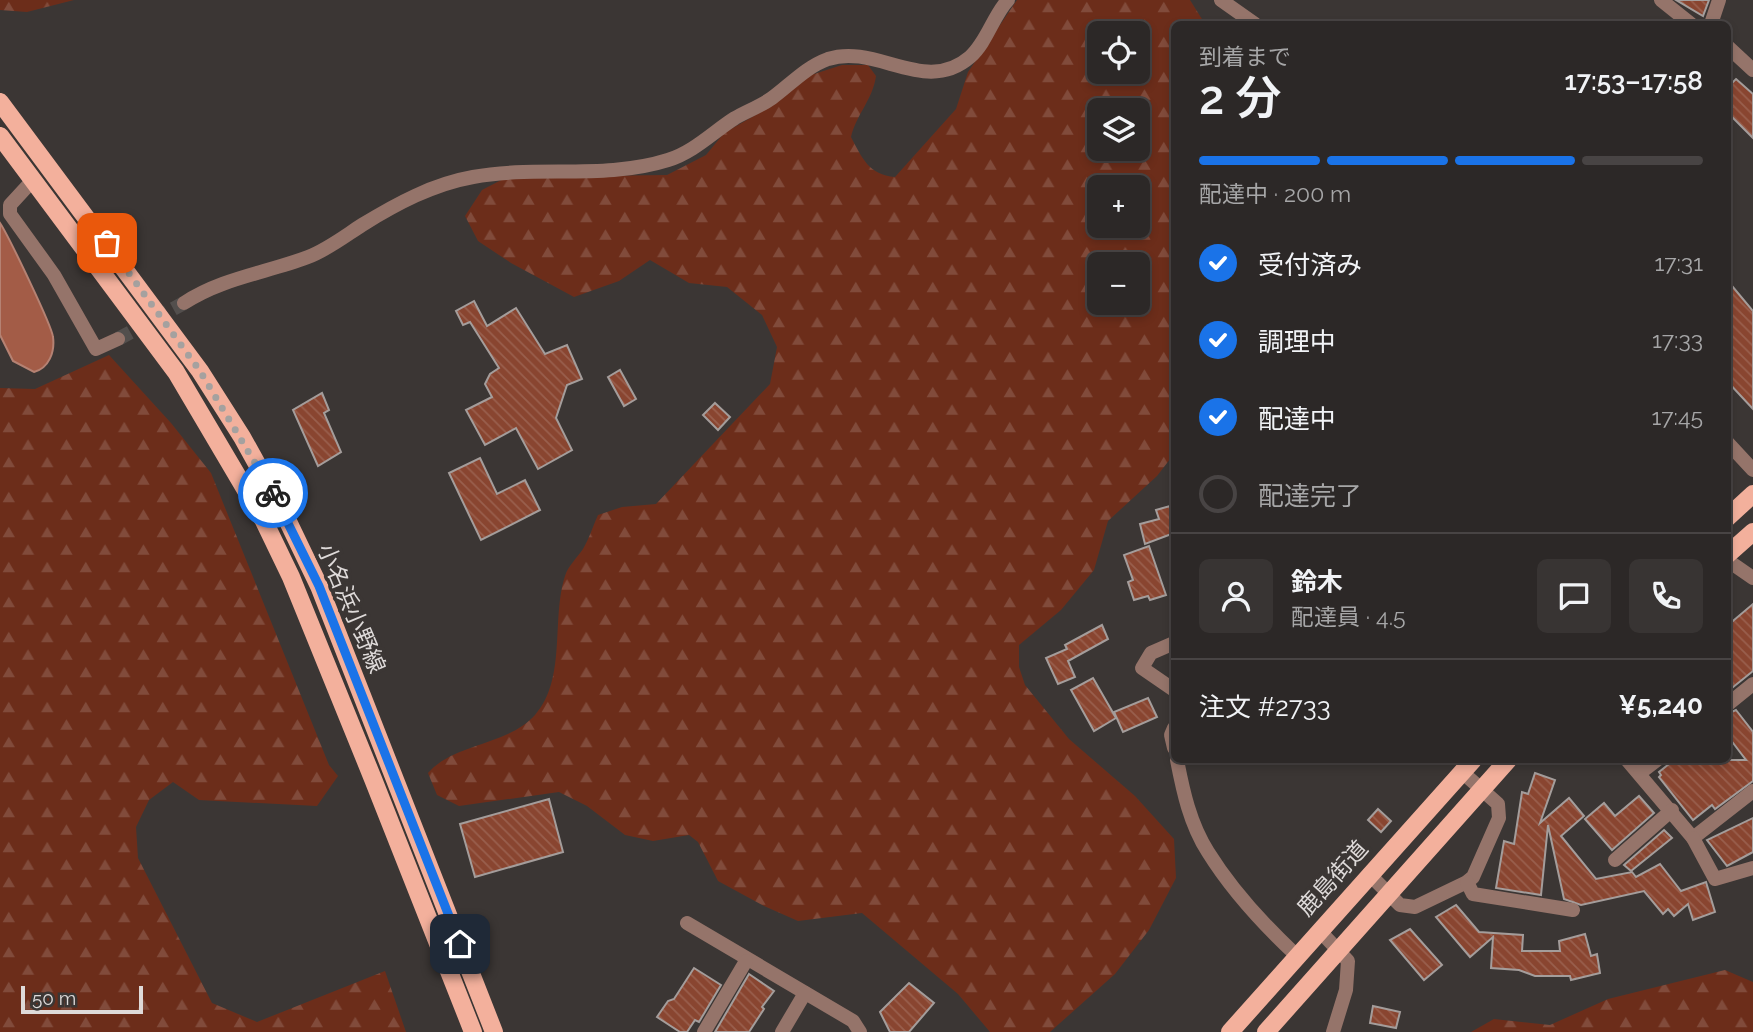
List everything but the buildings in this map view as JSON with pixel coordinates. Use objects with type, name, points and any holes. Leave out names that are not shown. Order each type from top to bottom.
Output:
[{"type":"main road","name":"小名浜小野線","points":[[0,102],[200,371],[283,511],[319,586],[494,1032]]},
{"type":"main road","name":"小名浜小野線","points":[[0,136],[176,372],[264,521],[291,577],[473,1032]]},
{"type":"main road","points":[[1731,514],[1753,494]]},
{"type":"main road","points":[[1731,553],[1753,532]]},
{"type":"main road","points":[[1266,1032],[1505,763]]},
{"type":"main road","name":"鹿島街道","points":[[1230,1032],[1467,765]]},
{"type":"street","points":[[184,303],[202,291],[313,255],[384,211],[444,184],[522,170],[583,172],[669,160],[689,151],[737,117],[770,99],[814,64],[851,55],[908,71],[935,72],[953,68],[971,56],[1008,0]]},
{"type":"street","points":[[1221,0],[1251,21]]},
{"type":"street","points":[[1661,0],[1687,21]]},
{"type":"street","points":[[1712,21],[1719,0]]},
{"type":"street","points":[[1731,50],[1753,70]]},
{"type":"street","points":[[33,180],[10,205],[10,214],[54,275],[96,349],[118,339]]},
{"type":"street","points":[[1731,446],[1753,470]]},
{"type":"street","points":[[1731,560],[1753,578]]},
{"type":"street","points":[[1171,644],[1151,653],[1142,668],[1171,688]]},
{"type":"street","points":[[1731,702],[1753,684]]},
{"type":"street","points":[[1178,763],[1186,803],[1207,852],[1272,932],[1296,955]]},
{"type":"street","points":[[1630,763],[1693,838],[1715,879],[1753,869]]},
{"type":"street","points":[[1640,773],[1653,763]]},
{"type":"street","points":[[1369,874],[1400,905],[1415,907],[1473,877],[1499,818],[1498,804],[1467,765]]},
{"type":"street","points":[[1693,838],[1753,791]]},
{"type":"street","points":[[1615,860],[1672,810]]},
{"type":"street","points":[[1467,882],[1473,894],[1573,910]]},
{"type":"street","points":[[687,923],[746,961],[853,1021],[860,1032]]},
{"type":"street","points":[[1319,930],[1348,961],[1346,989],[1333,1032]]},
{"type":"street","points":[[704,1032],[746,961]]},
{"type":"street","points":[[782,1032],[805,993]]},
{"type":"green space","points":[[0,0],[74,0],[27,12],[0,10]]},
{"type":"green space","points":[[1017,0],[1190,0],[1203,21],[1171,21],[1171,458],[1157,476],[1108,521],[1094,570],[1061,610],[1019,645],[1019,667],[1025,685],[1069,739],[1135,796],[1174,839],[1176,878],[1149,930],[1115,974],[1050,1032],[990,1032],[958,994],[862,913],[798,921],[764,906],[718,881],[698,842],[689,835],[653,841],[625,835],[587,806],[559,792],[459,806],[437,795],[428,773],[452,756],[510,733],[535,715],[545,700],[555,667],[559,611],[565,576],[585,545],[598,515],[622,507],[656,504],[770,384],[777,347],[762,315],[727,287],[689,283],[650,260],[619,281],[574,297],[511,263],[478,241],[465,216],[482,190],[507,177],[667,175],[706,155],[724,133],[759,113],[811,75],[842,65],[868,65],[876,76],[872,92],[851,137],[867,164],[879,173],[895,177],[956,109],[968,72]]},
{"type":"green space","points":[[109,355],[171,423],[211,473],[329,765],[338,776],[317,806],[199,800],[173,782],[149,800],[136,827],[138,858],[212,1003],[257,1022],[385,971],[406,1032],[0,1032],[0,388],[35,389]]},
{"type":"green space","points":[[1725,970],[1753,982],[1753,1032],[1471,1032],[1494,1019],[1550,1025],[1608,999]]},
{"type":"shaded area","points":[[0,223],[29,280],[53,337],[50,359],[44,367],[34,372],[13,361],[0,335]]},
{"type":"tunnel","points":[[118,339],[184,303]]},
{"type":"way so far","points":[[107,243],[200,371],[242,437],[273,493]]},
{"type":"route","points":[[273,493],[319,586],[460,944]]}]
